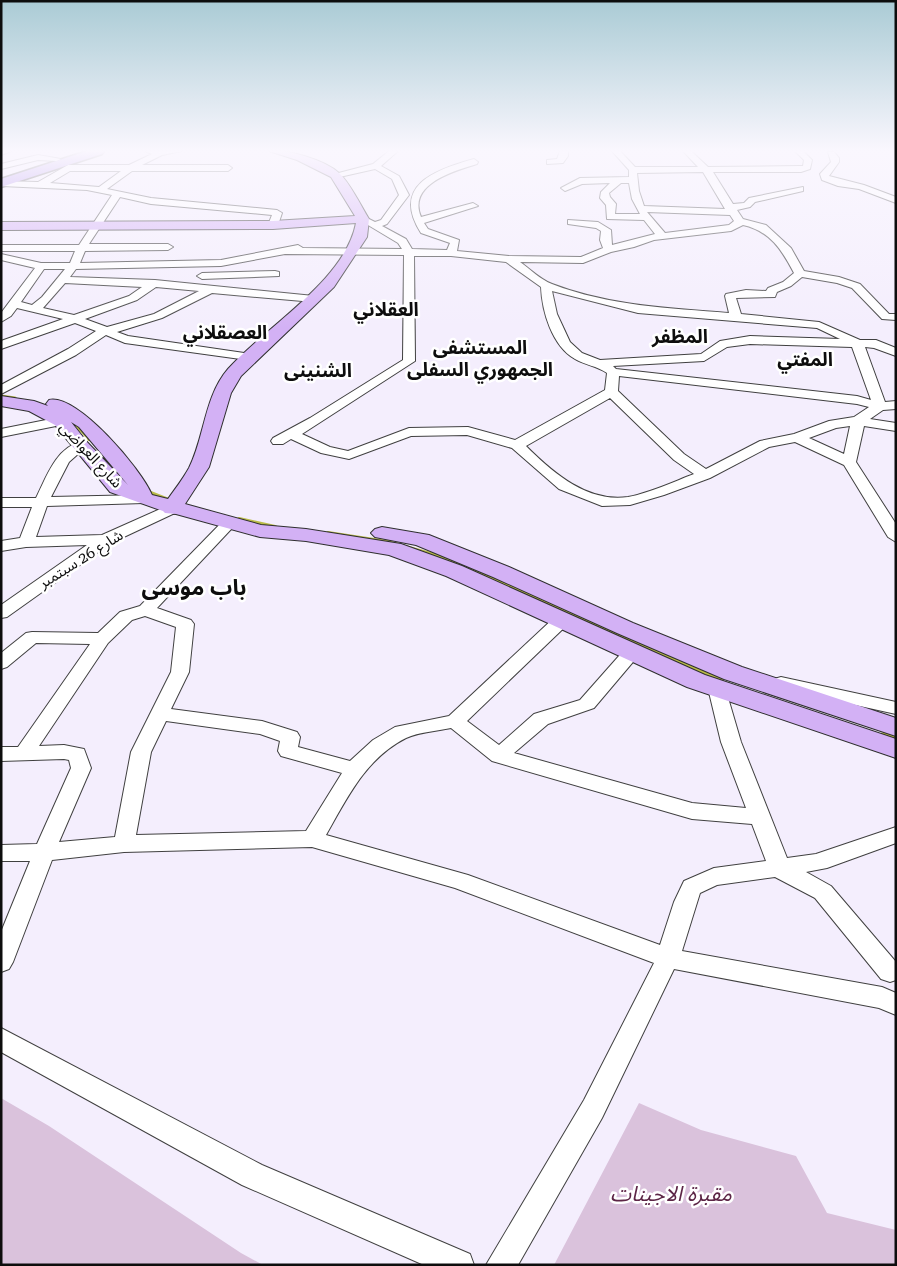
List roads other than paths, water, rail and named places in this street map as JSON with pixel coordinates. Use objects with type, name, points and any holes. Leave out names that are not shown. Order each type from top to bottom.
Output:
[{"type":"main road","points":[[360,210],[369,223]]},
{"type":"main road","points":[[3,225],[197,221],[273,223]]},
{"type":"main road","points":[[100,223],[369,223]]},
{"type":"main road","points":[[172,508],[199,467],[222,393],[234,373],[329,284],[369,223]]},
{"type":"main road","name":"شارع العواضي","points":[[1,393],[50,401],[85,423],[138,485],[144,500]]},
{"type":"main road","name":"شارع العواضي","points":[[1,401],[34,406],[61,421],[117,488],[144,500]]},
{"type":"main road","points":[[144,500],[260,531],[306,535],[394,549],[454,571],[696,681],[725,680],[896,727]]},
{"type":"main road","points":[[230,522],[251,517],[353,528],[421,540],[501,572],[625,628],[725,680],[896,749]]},
{"type":"street","points":[[34,309],[46,299],[74,265],[82,247],[108,210]]},
{"type":"street","points":[[197,221],[203,210]]},
{"type":"street","points":[[241,210],[276,213],[273,223]]},
{"type":"street","points":[[369,223],[384,222],[393,210]]},
{"type":"street","points":[[414,210],[424,231],[455,242],[451,253]]},
{"type":"street","points":[[419,220],[457,210]]},
{"type":"street","points":[[611,210],[610,217],[643,213],[728,210]]},
{"type":"street","points":[[642,210],[662,235]]},
{"type":"street","points":[[730,210],[739,221],[763,227],[787,250],[800,274]]},
{"type":"street","points":[[1,257],[41,266],[182,265],[221,263],[286,251],[357,244],[409,252],[451,253],[509,259],[583,260],[608,249],[630,245],[662,235],[731,228],[738,225],[739,221]]},
{"type":"street","points":[[571,222],[598,225],[606,230],[605,240],[608,249]]},
{"type":"street","points":[[278,441],[408,361],[409,252],[402,241],[369,223]]},
{"type":"street","points":[[286,251],[357,244]]},
{"type":"street","points":[[1,248],[168,247]]},
{"type":"street","points":[[266,256],[276,269],[275,274],[283,286],[274,296]]},
{"type":"street","points":[[509,259],[546,286],[638,310],[732,316],[819,325],[857,343],[880,406]]},
{"type":"street","points":[[1,345],[133,298],[182,265]]},
{"type":"street","points":[[1,318],[16,301],[41,266]]},
{"type":"street","points":[[167,276],[275,274]]},
{"type":"street","points":[[750,340],[732,316],[730,296],[746,293],[771,295],[772,290],[787,284],[800,274],[839,280],[856,286],[884,328],[896,352]]},
{"type":"street","points":[[61,280],[153,284],[314,299]]},
{"type":"street","points":[[546,286],[546,296],[553,320],[566,342],[578,355],[608,368],[857,400],[880,406],[896,405]]},
{"type":"street","points":[[1,390],[35,370],[72,352],[103,332],[158,316],[211,290]]},
{"type":"street","points":[[1,299],[16,301],[46,299]]},
{"type":"street","points":[[16,301],[34,309],[76,319],[103,332],[125,339],[251,358]]},
{"type":"street","points":[[608,368],[704,357],[724,344],[750,340],[857,343],[884,328]]},
{"type":"street","points":[[608,368],[611,392],[626,403],[685,463],[705,475]]},
{"type":"street","points":[[517,445],[611,392]]},
{"type":"street","points":[[849,462],[858,421],[880,406]]},
{"type":"street","points":[[1,433],[61,421]]},
{"type":"street","points":[[291,434],[326,450],[349,455],[409,432],[438,430],[468,431],[517,445],[531,460],[564,486],[602,502],[630,501],[705,475],[765,444],[797,438],[834,424],[858,421],[896,427]]},
{"type":"street","points":[[797,438],[849,462],[896,537]]},
{"type":"street","points":[[26,542],[42,501],[63,460],[80,446]]},
{"type":"street","points":[[1,502],[144,500]]},
{"type":"street","name":"شارع 26 سبتمبر","points":[[1,613],[105,540],[172,508]]},
{"type":"street","points":[[24,753],[102,639],[126,616],[146,610],[230,522]]},
{"type":"street","points":[[1,546],[26,542],[105,540]]},
{"type":"street","points":[[124,844],[141,752],[180,672],[185,624],[146,610]]},
{"type":"street","points":[[312,839],[354,769],[380,745],[402,732],[455,721],[562,620]]},
{"type":"street","points":[[1,663],[32,637],[102,639]]},
{"type":"street","points":[[499,756],[541,719],[588,704],[632,652]]},
{"type":"street","points":[[1,853],[44,852],[124,844],[312,839],[460,881],[668,958],[889,1001],[893,971],[823,892],[780,869],[731,742],[725,680],[896,708]]},
{"type":"street","points":[[160,714],[262,728],[290,737],[288,751],[354,769]]},
{"type":"street","points":[[455,721],[499,756],[692,811],[760,817]]},
{"type":"street","points":[[1,962],[44,852],[80,768],[77,754],[64,752],[24,753],[2,756]]},
{"type":"street","points":[[501,1265],[593,1109],[668,958],[685,902],[692,887],[714,877],[819,862],[837,854],[896,835]]},
{"type":"street","points":[[1,1039],[252,1175],[459,1265]]},
{"type":"waterway","points":[[1,396],[15,398]]},
{"type":"waterway","points":[[74,423],[87,437]]},
{"type":"waterway","points":[[86,435],[89,439]]},
{"type":"waterway","points":[[146,491],[169,500]]},
{"type":"waterway","points":[[239,519],[275,527]]},
{"type":"waterway","points":[[328,533],[387,542],[445,558],[641,646]]},
{"type":"waterway","points":[[639,644],[721,681]]},
{"type":"waterway","points":[[882,735],[896,738]]},
{"type":"district","name":"العقلاني","points":[[386,309]]},
{"type":"district","name":"العصقلاني","points":[[225,332]]},
{"type":"district","name":"المظفر","points":[[680,336]]},
{"type":"district","name":"المستشفى الجمهوري السفلى","points":[[480,358]]},
{"type":"district","name":"المفتي","points":[[805,359]]},
{"type":"district","name":"الشنينى","points":[[318,370]]},
{"type":"district","name":"باب موسى","points":[[194,587]]},
{"type":"park label","name":"مقبرة الاجينات","points":[[671,1194]]}]
